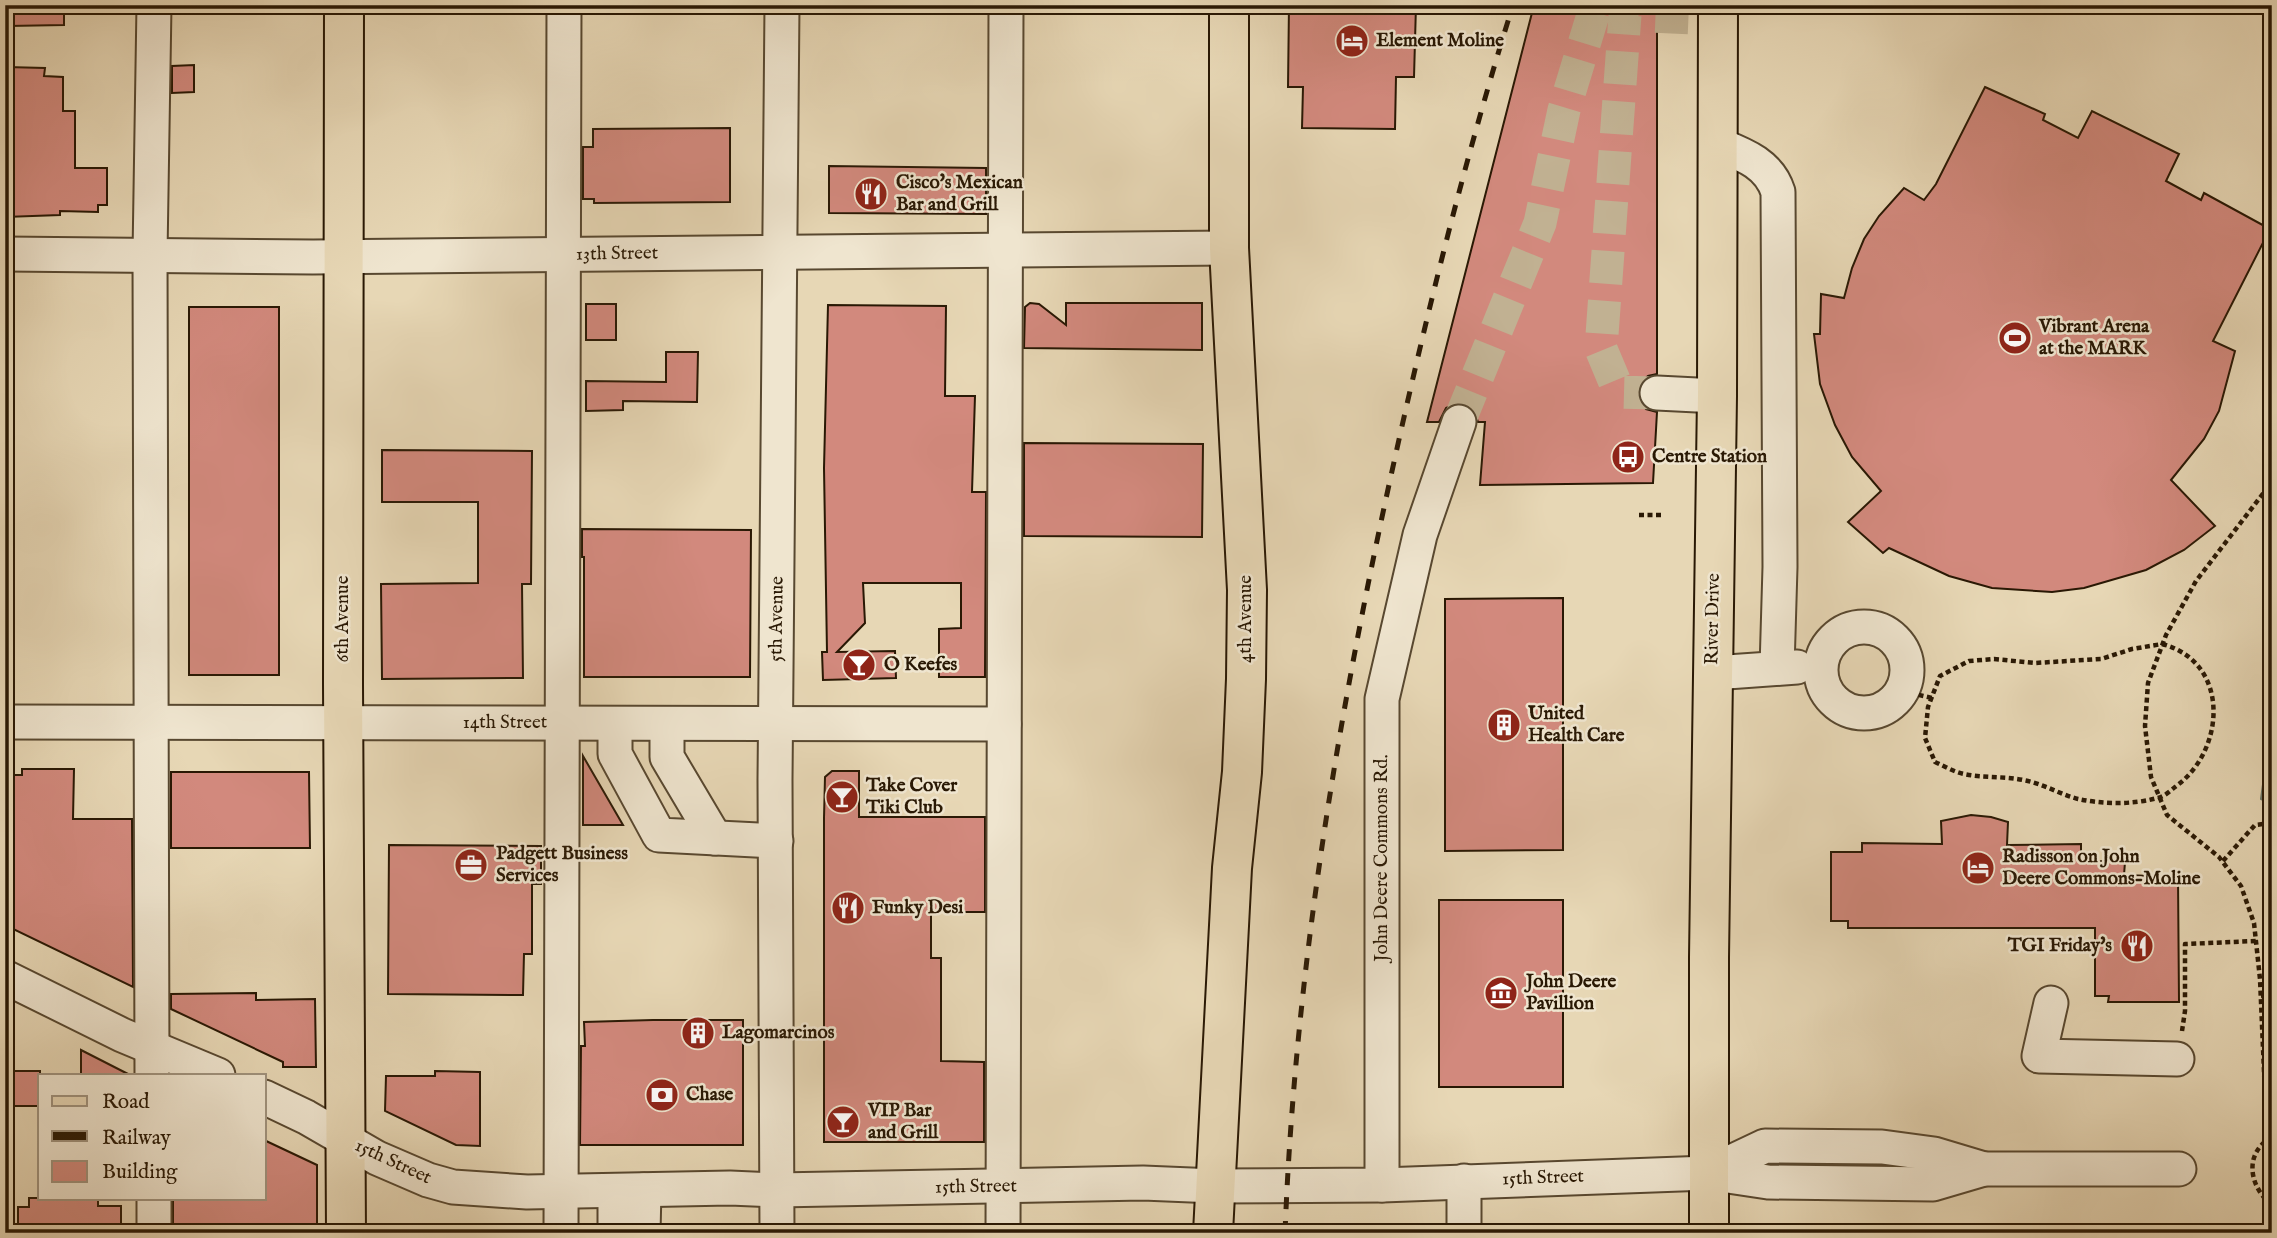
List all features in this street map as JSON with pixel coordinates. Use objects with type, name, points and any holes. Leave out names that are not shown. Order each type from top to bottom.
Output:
[{"type":"main road","name":"6th Avenue","points":[[344,5],[343,722],[346,1233]]},
{"type":"main road","name":"4th Avenue","points":[[1213,1233],[1232,868],[1242,772],[1246,679],[1247,590],[1229,248],[1229,5]]},
{"type":"main road","name":"River Drive","points":[[1709,1233],[1718,5]]},
{"type":"street","points":[[152,1061],[150,254],[154,5]]},
{"type":"street","points":[[561,1233],[564,5]]},
{"type":"street","name":"5th Avenue","points":[[777,1233],[776,724],[782,5]]},
{"type":"street","points":[[1003,1233],[1006,5]]},
{"type":"street","points":[[1717,144],[1758,162],[1774,181],[1777,192],[1780,567],[1777,668]]},
{"type":"street","name":"13th Street","points":[[5,254],[343,256],[1229,248]]},
{"type":"street","points":[[1657,393],[1717,396]]},
{"type":"street","name":"John Deere Commons Rd.","points":[[1382,1185],[1382,699],[1448,422]]},
{"type":"street","points":[[1867,626],[1882,630],[1894,638],[1903,651],[1917,694],[1893,702],[1880,710],[1865,713],[1845,709],[1833,701],[1824,688],[1820,666],[1825,651],[1833,639],[1845,630],[1867,626]]},
{"type":"street","points":[[1713,673],[1820,666]]},
{"type":"street","name":"14th Street","points":[[5,722],[1004,724]]},
{"type":"street","points":[[604,724],[615,754],[687,837],[776,841]]},
{"type":"street","points":[[658,724],[687,837]]},
{"type":"street","points":[[5,977],[122,1035],[152,1061],[213,1074]]},
{"type":"street","points":[[2051,1003],[2039,1056],[2177,1059]]},
{"type":"street","name":"15th Street","points":[[266,1098],[306,1117],[377,1158],[428,1180],[453,1187],[561,1192],[730,1188],[777,1191],[1143,1183],[1215,1186],[1382,1185],[1708,1173],[1768,1182],[1933,1184],[1984,1169],[2179,1169]]},
{"type":"street","points":[[1464,1181],[1464,1233]]},
{"type":"street","points":[[600,1233],[622,1191]]},
{"type":"street","points":[[615,1233],[622,1191]]},
{"type":"street","points":[[622,1191],[628,1233]]},
{"type":"street","points":[[622,1191],[643,1233]]},
{"type":"street","points":[[154,1200],[154,1233]]},
{"type":"path","points":[[2272,482],[2196,581],[2162,644],[2148,683],[2145,726],[2151,778],[2168,815],[2222,861],[2241,886],[2253,923],[2261,996],[2269,1138],[2258,1149],[2252,1174],[2262,1197],[2272,1205]]},
{"type":"path","points":[[1639,515],[1661,514]]},
{"type":"path","points":[[2162,644],[2179,648],[2196,663],[2210,685],[2214,714],[2212,737],[2204,757],[2187,779],[2160,798],[2134,802],[2077,799],[2022,779],[1963,774],[1935,762],[1925,738],[1928,707],[1917,694],[1940,676],[1969,661],[1994,659],[2035,663],[2101,659],[2132,649],[2162,644]]},
{"type":"path","points":[[2222,861],[2255,825],[2272,823]]},
{"type":"path","points":[[2177,1059],[2185,1010],[2185,944],[2256,941]]},
{"type":"path","points":[[2261,996],[2272,995]]},
{"type":"water","points":[[2272,719],[2272,805],[2261,799]]},
{"type":"building","points":[[7,5],[64,5],[64,25],[8,26]]},
{"type":"building","name":"Element Moline","points":[[1289,5],[1416,5],[1414,77],[1396,77],[1395,129],[1302,128],[1303,87],[1288,87]]},
{"type":"building","points":[[1534,5],[1657,5],[1657,374],[1648,376],[1641,382],[1638,393],[1640,402],[1646,409],[1657,412],[1653,483],[1480,485],[1485,422],[1478,422],[1474,410],[1466,404],[1456,403],[1446,408],[1439,422],[1427,422]]},
{"type":"building","points":[[194,65],[194,92],[172,93],[172,66]]},
{"type":"building","points":[[6,67],[45,68],[44,76],[63,77],[63,111],[75,111],[75,168],[107,168],[107,205],[98,205],[98,212],[60,211],[60,215],[5,217],[5,168],[12,168],[11,97],[6,97]]},
{"type":"building","name":"Vibrant Arena at the MARK","points":[[1985,87],[2045,114],[2043,120],[2078,138],[2092,111],[2179,154],[2166,181],[2201,200],[2204,193],[2270,229],[2213,341],[2235,351],[2219,411],[2204,439],[2171,480],[2215,526],[2184,550],[2146,570],[2084,588],[2052,592],[1992,588],[1949,576],[1889,548],[1883,553],[1848,522],[1881,491],[1852,457],[1835,425],[1820,384],[1814,334],[1820,334],[1821,294],[1844,298],[1864,239],[1879,216],[1904,188],[1924,200],[1936,184]]},
{"type":"building","points":[[730,128],[730,202],[594,203],[594,199],[583,199],[583,147],[593,147],[593,129]]},
{"type":"building","points":[[829,166],[986,168],[986,214],[829,213]]},
{"type":"building","points":[[1030,303],[1039,304],[1066,325],[1066,303],[1202,303],[1202,350],[1024,348],[1025,307]]},
{"type":"building","points":[[586,304],[616,304],[616,340],[586,340]]},
{"type":"building","points":[[828,305],[946,306],[945,396],[975,396],[972,492],[986,492],[985,677],[939,677],[939,629],[961,628],[961,583],[863,583],[865,623],[837,652],[895,651],[896,678],[823,680],[822,652],[827,652],[824,468]]},
{"type":"building","points":[[189,307],[279,307],[279,675],[189,675]]},
{"type":"building","points":[[666,352],[698,352],[697,402],[623,401],[623,410],[586,411],[586,381],[666,382]]},
{"type":"building","points":[[1024,443],[1203,444],[1202,537],[1024,536]]},
{"type":"building","points":[[382,450],[532,451],[531,584],[522,584],[523,678],[382,679],[381,584],[478,583],[478,502],[382,502]]},
{"type":"building","points":[[582,529],[751,530],[750,677],[584,677]]},
{"type":"building","name":"United Health Care","points":[[1563,598],[1563,850],[1445,851],[1445,599]]},
{"type":"building","points":[[583,756],[623,825],[583,825]]},
{"type":"building","points":[[22,769],[74,769],[73,819],[132,819],[133,987],[11,928],[5,920],[5,802],[10,803],[10,775],[22,775]]},
{"type":"building","points":[[832,771],[859,771],[859,817],[985,817],[985,912],[931,912],[931,958],[941,958],[941,1061],[984,1062],[984,1142],[824,1142],[824,818],[825,777]]},
{"type":"building","points":[[171,772],[309,772],[310,848],[171,848]]},
{"type":"building","name":"Radisson on John Deere Commons-Moline","points":[[1971,815],[2008,822],[2007,845],[2081,844],[2081,853],[2095,853],[2095,861],[2125,862],[2124,875],[2178,877],[2179,1002],[2108,1002],[2109,996],[2095,996],[2095,928],[1848,928],[1848,921],[1831,921],[1831,852],[1862,852],[1862,843],[1942,844],[1941,821]]},
{"type":"building","points":[[389,845],[541,846],[541,884],[532,884],[532,954],[524,954],[523,995],[388,994]]},
{"type":"building","name":"John Deere Pavillion","points":[[1439,900],[1563,900],[1563,1087],[1439,1087]]},
{"type":"building","points":[[256,993],[256,1000],[315,999],[316,1067],[283,1067],[283,1062],[171,1009],[171,994]]},
{"type":"building","name":"Chase","points":[[743,1020],[743,1145],[580,1145],[581,1046],[585,1046],[584,1022]]},
{"type":"building","points":[[81,1050],[128,1074],[81,1074]]},
{"type":"building","points":[[7,1071],[40,1071],[38,1106],[6,1106]]},
{"type":"building","points":[[435,1071],[480,1072],[480,1146],[456,1145],[385,1111],[386,1076],[435,1076]]},
{"type":"building","points":[[266,1141],[317,1165],[317,1233],[173,1233],[173,1200],[266,1200]]},
{"type":"building","points":[[29,1198],[98,1200],[98,1206],[121,1206],[121,1233],[18,1233],[18,1207],[29,1207]]},
{"type":"tunnel","points":[[1459,422],[1540,223],[1564,110],[1596,5]]},
{"type":"tunnel","points":[[1657,393],[1619,392],[1601,349],[1625,15],[1717,19]]},
{"type":"railway","points":[[1285,1233],[1298,1038],[1309,942],[1322,845],[1355,653],[1394,462],[1434,289],[1479,118],[1513,5]]},
{"type":"place","name":"Element Moline","points":[[1352,41]]},
{"type":"place","name":"Cisco's Mexican Bar and Grill","points":[[871,194]]},
{"type":"place","name":"Vibrant Arena at the MARK","points":[[2015,338]]},
{"type":"place","name":"Centre Station","points":[[1628,457]]},
{"type":"place","name":"O Keefes","points":[[859,665]]},
{"type":"place","name":"United Health Care","points":[[1504,725]]},
{"type":"place","name":"Take Cover Tiki Club","points":[[842,797]]},
{"type":"place","name":"Padgett Business Services","points":[[471,865]]},
{"type":"place","name":"Radisson on John Deere Commons-Moline","points":[[1978,868]]},
{"type":"place","name":"Funky Desi","points":[[848,908]]},
{"type":"place","name":"TGI Friday's","points":[[2137,946]]},
{"type":"place","name":"John Deere Pavillion","points":[[1501,993]]},
{"type":"place","name":"Lagomarcinos","points":[[698,1033]]},
{"type":"place","name":"Chase","points":[[662,1095]]},
{"type":"place","name":"VIP Bar and Grill","points":[[843,1122]]}]
